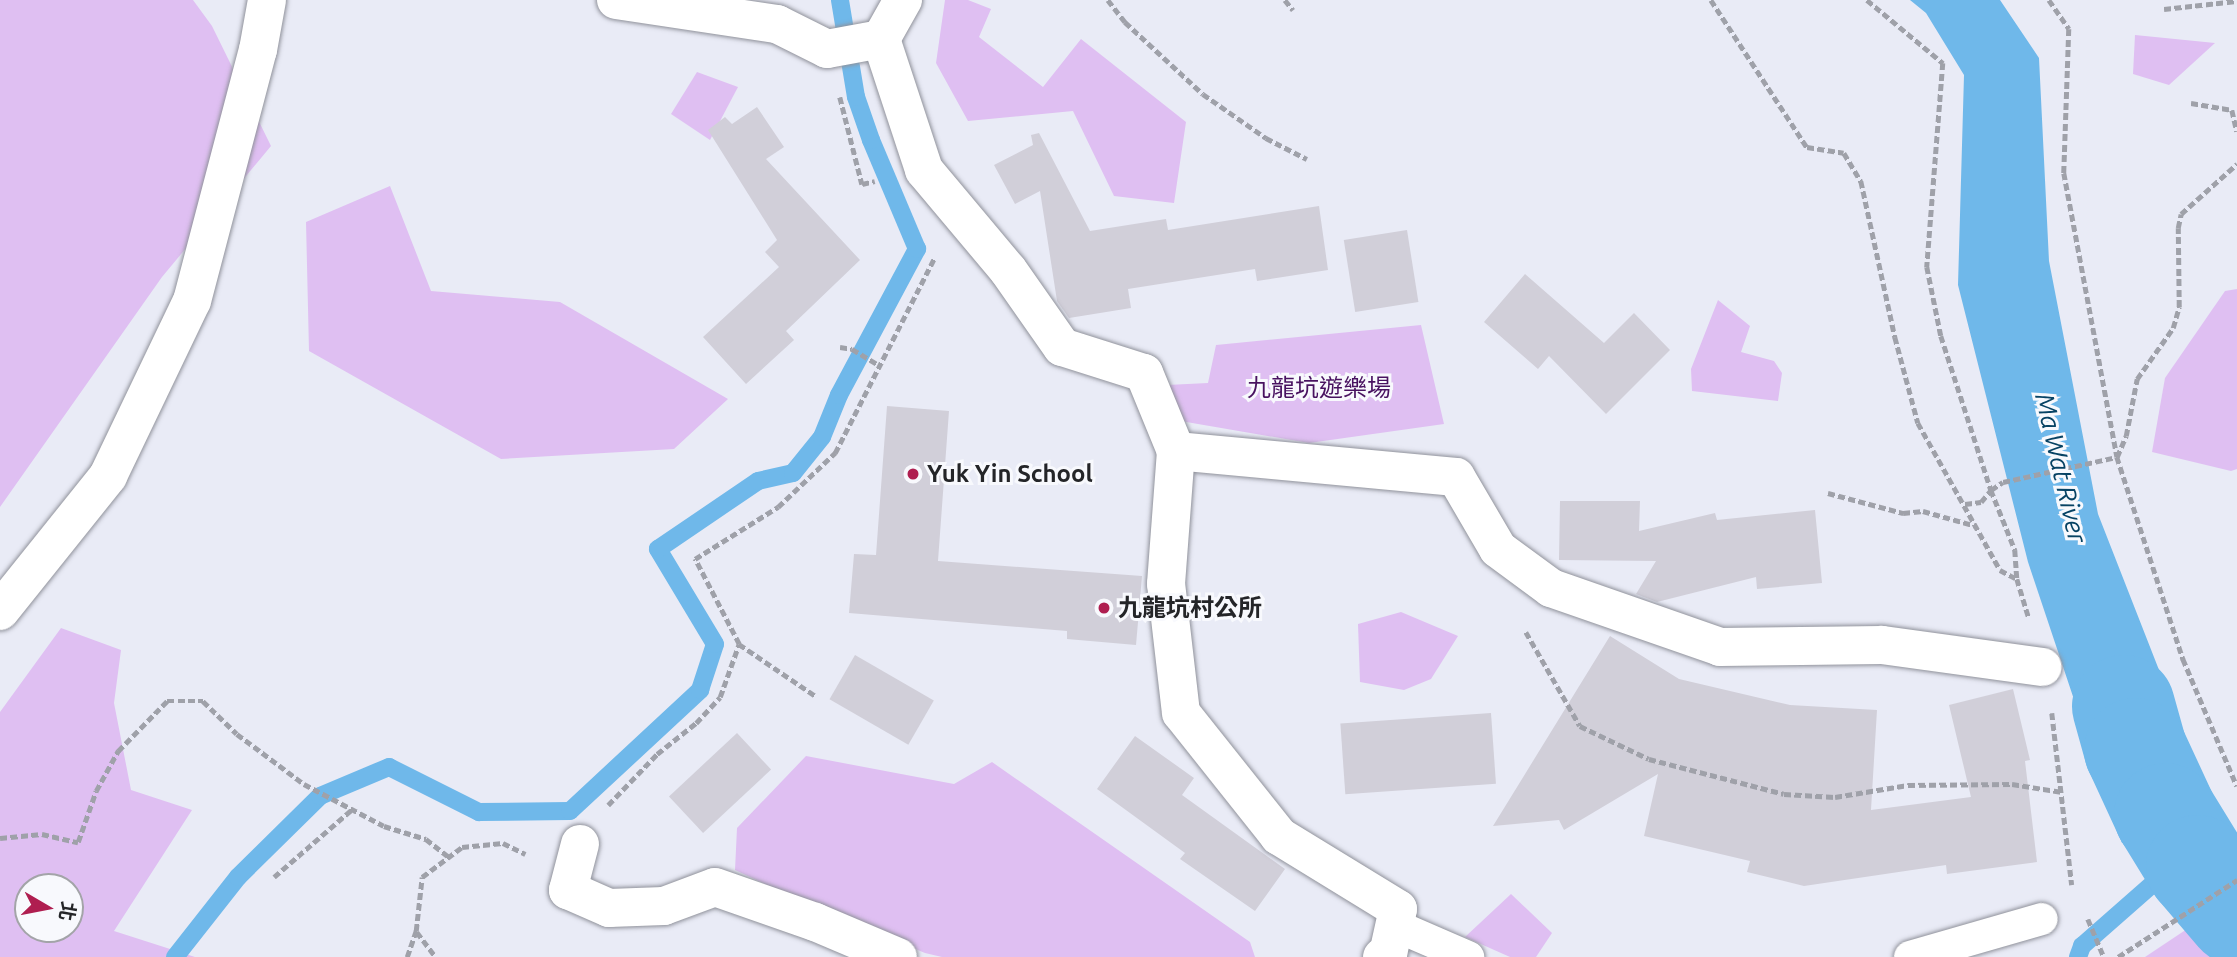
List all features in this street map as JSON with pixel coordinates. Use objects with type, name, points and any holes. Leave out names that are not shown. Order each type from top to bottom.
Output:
[{"type":"street","points":[[0,611],[108,476],[192,301],[258,50],[267,0]]},
{"type":"street","points":[[615,0],[777,24],[827,49],[881,39]]},
{"type":"street","points":[[902,0],[881,39],[924,170],[1008,270],[1062,347],[1144,373],[1177,451],[1166,584],[1181,713],[1279,836],[1398,909],[1388,941]]},
{"type":"street","points":[[1177,451],[1456,477],[1498,549],[1551,588],[1720,648],[1882,645],[2043,667]]},
{"type":"street","points":[[580,844],[568,890],[608,908],[664,906],[715,887],[815,922],[898,957]]},
{"type":"lane","points":[[1910,957],[2042,919]]},
{"type":"lane","points":[[1388,941],[1468,957]]},
{"type":"path","points":[[1108,0],[1125,22],[1203,94],[1266,138],[1307,159]]},
{"type":"path","points":[[1285,0],[1293,9]]},
{"type":"path","points":[[1711,0],[1807,147],[1844,153],[1861,181],[1895,337],[1918,423],[2000,570],[2017,579]]},
{"type":"path","points":[[1867,0],[1943,63],[1927,267],[1941,336],[1991,490],[2003,482],[2118,457]]},
{"type":"path","points":[[2049,0],[2069,29],[2064,173],[2118,457],[2183,659],[2237,786]]},
{"type":"path","points":[[2164,9],[2237,1]]},
{"type":"path","points":[[2191,103],[2232,110],[2237,131]]},
{"type":"path","points":[[2118,457],[2126,436],[2137,380],[2173,328],[2179,307],[2178,228],[2182,214],[2237,164]]},
{"type":"path","points":[[817,697],[738,644],[695,559],[778,507],[835,453],[960,212]]},
{"type":"path","points":[[840,347],[852,349],[880,366]]},
{"type":"path","points":[[1828,493],[1903,513],[1923,511],[1977,526]]},
{"type":"path","points":[[1525,631],[1580,726],[1649,759],[1784,794],[1835,797],[1908,785],[2012,785],[2062,792]]},
{"type":"path","points":[[407,957],[416,931],[422,877],[462,847],[503,843],[524,855],[580,844],[595,819],[657,754],[696,723],[720,697],[738,644]]},
{"type":"path","points":[[0,838],[42,834],[78,842],[96,791],[118,751],[167,701],[203,701],[237,734],[304,784],[384,827],[426,839],[448,856]]},
{"type":"path","points":[[274,877],[351,810]]},
{"type":"path","points":[[2118,957],[2237,880]]},
{"type":"path","points":[[2091,922],[2104,957]]},
{"type":"path","points":[[416,931],[436,957]]},
{"type":"green space","points":[[0,0],[193,0],[212,26],[271,146],[162,277],[0,507]]},
{"type":"green space","points":[[945,0],[968,0],[991,9],[979,37],[1043,87],[1081,39],[1186,122],[1174,203],[1114,196],[1073,111],[968,121],[936,63]]},
{"type":"green space","points":[[2135,35],[2215,43],[2169,85],[2133,74]]},
{"type":"green space","points":[[697,72],[738,87],[710,140],[671,114]]},
{"type":"green space","points":[[390,186],[431,291],[560,302],[728,399],[674,449],[501,459],[309,351],[306,222]]},
{"type":"green space","points":[[2237,289],[2237,469],[2231,471],[2152,452],[2165,378],[2225,291]]},
{"type":"green space","points":[[1718,300],[1750,326],[1741,352],[1774,361],[1782,373],[1778,401],[1692,391],[1691,369]]},
{"type":"green space","name":"九龍坑遊樂場","points":[[1421,325],[1444,424],[1309,443],[1169,419],[1167,385],[1208,383],[1216,345]]},
{"type":"green space","points":[[1401,612],[1458,636],[1431,679],[1404,690],[1360,682],[1358,624]]},
{"type":"green space","points":[[61,628],[121,650],[114,703],[131,790],[192,810],[114,931],[195,957],[0,957],[0,712]]},
{"type":"green space","points":[[806,756],[954,784],[992,762],[1250,942],[1255,957],[942,957],[925,953],[812,906],[735,870],[737,828]]},
{"type":"green space","points":[[1511,894],[1552,933],[1536,957],[1510,957],[1465,937]]},
{"type":"green space","points":[[2237,921],[2237,957],[2145,957],[2187,929],[2197,941],[2208,932]]},
{"type":"water","points":[[1910,0],[2000,0],[2039,58],[2049,261],[2098,514],[2222,831],[2122,843],[2028,562],[1958,285],[1964,75],[1926,13]]},
{"type":"building","points":[[757,107],[784,147],[766,159],[860,260],[786,331],[794,340],[746,384],[703,337],[779,267],[765,252],[777,240],[708,130],[725,117],[732,124]]},
{"type":"building","points":[[1039,133],[1090,231],[1166,219],[1168,230],[1319,206],[1328,270],[1257,281],[1255,269],[1128,289],[1131,308],[1069,318],[1057,301],[1040,191],[1015,204],[994,165],[1033,145],[1031,135]]},
{"type":"building","points":[[1407,230],[1418,302],[1355,312],[1344,240]]},
{"type":"building","points":[[1525,274],[1604,343],[1634,313],[1670,350],[1606,414],[1549,356],[1538,369],[1484,322]]},
{"type":"building","points":[[887,406],[949,411],[938,561],[1142,576],[1136,645],[1067,639],[1067,631],[849,613],[854,554],[876,555]]},
{"type":"building","points":[[1560,501],[1640,501],[1639,531],[1715,513],[1717,520],[1815,510],[1822,583],[1757,589],[1756,577],[1657,602],[1636,594],[1656,561],[1559,560]]},
{"type":"building","points":[[1610,636],[1679,679],[1790,705],[1877,710],[1871,810],[1971,797],[1949,705],[2013,689],[2030,760],[2025,761],[2037,862],[1947,874],[1946,865],[1804,886],[1747,872],[1750,861],[1644,836],[1658,774],[1564,830],[1559,820],[1493,826]]},
{"type":"building","points":[[855,655],[934,700],[908,745],[830,699]]},
{"type":"building","points":[[1491,713],[1496,784],[1345,794],[1340,724]]},
{"type":"building","points":[[737,733],[771,770],[703,833],[669,796]]},
{"type":"building","points":[[1135,736],[1194,778],[1182,795],[1285,869],[1255,911],[1180,859],[1185,853],[1097,789]]},
{"type":"waterway","points":[[175,957],[238,877],[320,796],[389,767],[479,812],[570,811],[700,690],[715,644],[658,549],[758,481],[793,473],[822,437],[839,395],[917,249],[856,97],[840,0]]},
{"type":"waterway","name":"Ma Wat River","points":[[2123,706],[2135,749],[2165,814],[2197,866],[2237,913]]},
{"type":"waterway","points":[[2078,957],[2082,946],[2189,852]]},
{"type":"place","name":"Yuk Yin School","points":[[913,474]]},
{"type":"place","name":"九龍坑村公所","points":[[1104,608]]}]
